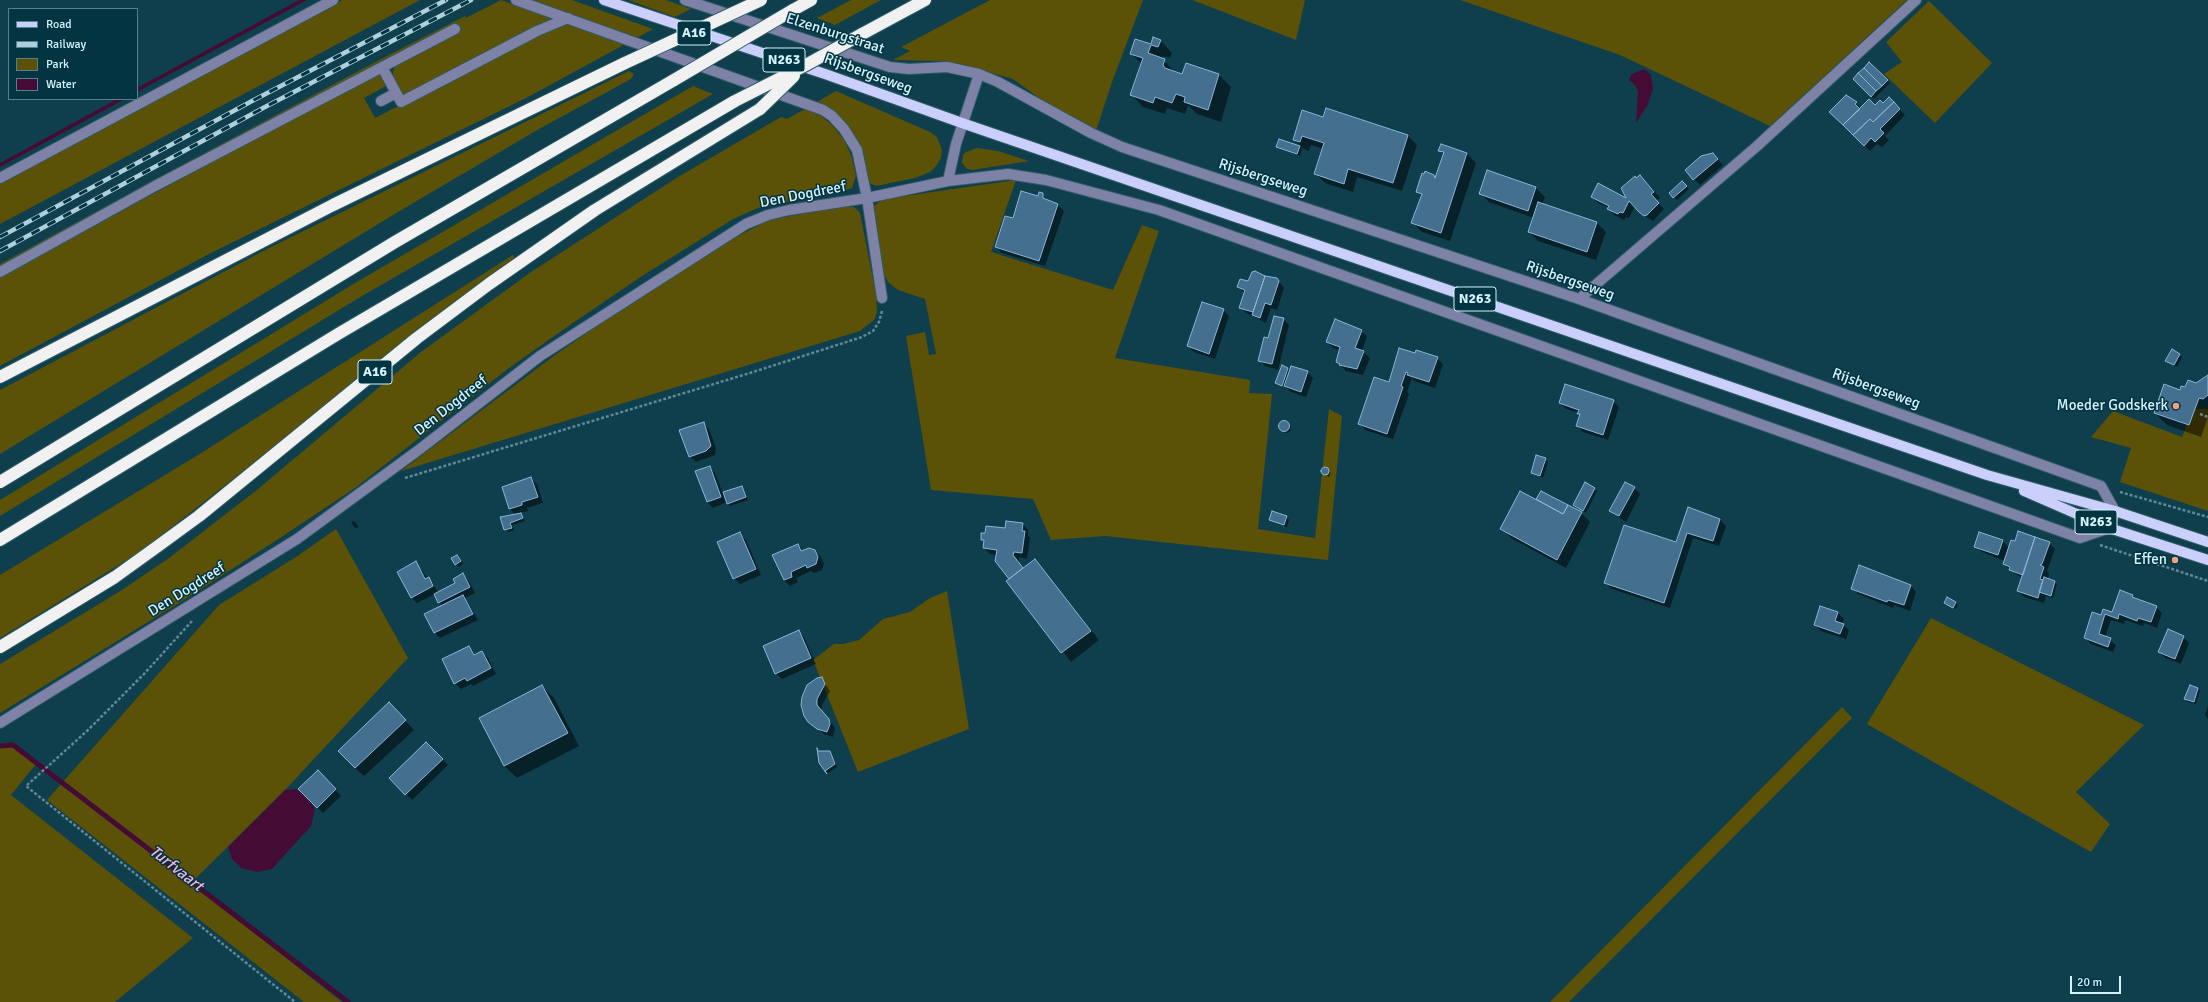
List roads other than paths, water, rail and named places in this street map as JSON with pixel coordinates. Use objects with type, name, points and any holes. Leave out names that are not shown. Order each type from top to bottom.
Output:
[{"type":"highway","name":"A16","points":[[0,377],[333,205],[625,63],[708,27],[761,0]]},
{"type":"highway","name":"A16","points":[[0,482],[395,242],[811,0]]},
{"type":"highway","name":"A16","points":[[0,540],[338,334],[735,101],[804,66],[925,0]]},
{"type":"highway","name":"A16","points":[[0,647],[115,577],[158,546],[199,516],[411,343],[494,279],[595,210],[760,109],[804,66]]},
{"type":"main road","name":"Rijsbergseweg","points":[[604,0],[828,75],[962,123],[1987,476],[2115,511],[2208,542]]},
{"type":"main road","name":"Rijsbergseweg","points":[[1987,476],[2109,528],[2208,560]]},
{"type":"street","points":[[0,178],[333,0]]},
{"type":"street","points":[[516,0],[823,110],[832,116],[844,129],[857,150],[867,198],[882,298]]},
{"type":"street","name":"Elzenburgstraat","points":[[685,0],[890,67],[909,69],[947,67],[979,74]]},
{"type":"street","points":[[1579,299],[1756,147],[1916,0]]},
{"type":"street","points":[[382,67],[402,102],[537,31],[568,18]]},
{"type":"street","points":[[0,272],[155,186],[454,29]]},
{"type":"street","points":[[979,74],[951,160],[948,181],[1008,174],[1046,180],[1159,210],[2080,538],[2109,528],[2115,511]]},
{"type":"street","name":"Rijsbergseweg","points":[[979,74],[998,82],[1091,133],[1122,147],[1579,299],[2101,486],[2115,511]]},
{"type":"street","points":[[381,102],[396,93]]},
{"type":"street","name":"Den Dogdreef","points":[[0,723],[297,539],[420,449],[540,356],[746,224],[768,215],[789,210],[867,198],[948,181]]},
{"type":"water","points":[[299,0],[307,0],[138,91],[138,87]]},
{"type":"water","points":[[1644,69],[1651,75],[1653,89],[1647,106],[1636,123],[1638,91],[1635,85],[1629,80],[1632,74]]},
{"type":"water","points":[[115,100],[123,100],[0,167],[0,163]]},
{"type":"water","points":[[295,789],[306,794],[315,809],[311,826],[272,869],[257,872],[241,868],[232,859],[228,847],[285,790]]},
{"type":"waterway","name":"Turfvaart","points":[[0,746],[13,745],[348,1002]]},
{"type":"railway","points":[[0,237],[252,101],[446,0]]},
{"type":"railway","points":[[0,251],[265,107],[471,0]]},
{"type":"place","name":"Moeder Godskerk","points":[[2176,406]]},
{"type":"place","name":"Effen","points":[[2175,560]]}]
